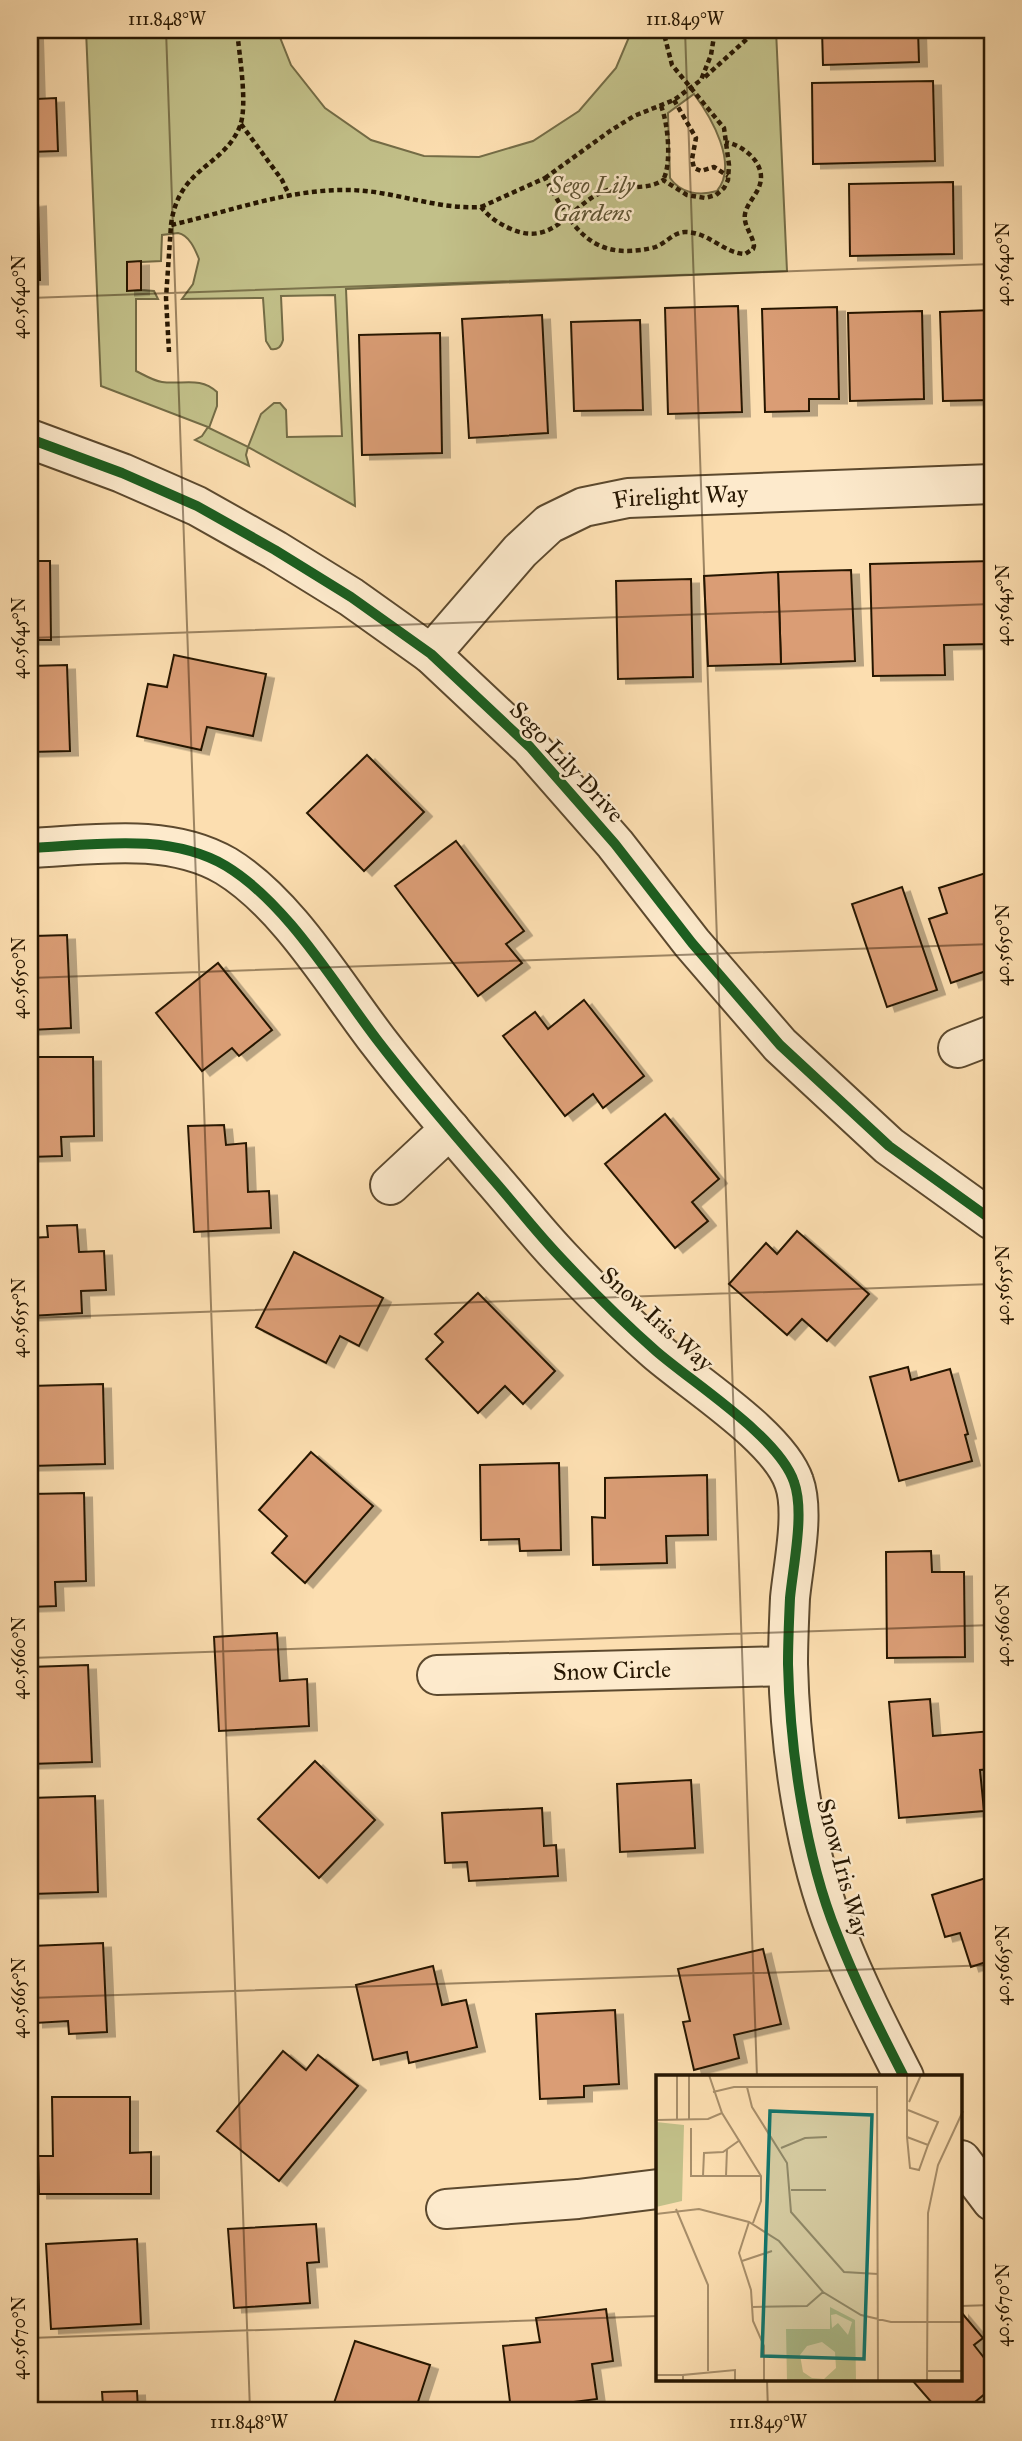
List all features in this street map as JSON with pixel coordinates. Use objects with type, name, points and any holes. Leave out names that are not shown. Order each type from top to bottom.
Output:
[{"type":"street","name":"Sego Lily Drive","points":[[30,439],[122,473],[197,506],[351,597],[430,654],[530,747],[615,844],[692,943],[780,1045],[889,1146],[992,1220]]},
{"type":"street","name":"Firelight Way","points":[[430,654],[520,551],[549,524],[584,507],[628,498],[992,484]]},
{"type":"street","name":"Snow Iris Way","points":[[30,848],[124,843],[165,845],[198,854],[226,866],[261,894],[296,933],[381,1045],[559,1257],[656,1351],[776,1449],[795,1483],[798,1522],[790,1599],[788,1666],[794,1752],[810,1844],[835,1931],[870,2011],[903,2075]]},
{"type":"street","points":[[390,1185],[450,1129]]},
{"type":"street","name":"Snow Circle","points":[[437,1675],[788,1666]]},
{"type":"street","points":[[962,2161],[992,2201]]},
{"type":"street","points":[[446,2210],[656,2189]]},
{"type":"path","points":[[155,30],[168,38]]},
{"type":"path","points":[[169,352],[166,298],[171,225],[177,200],[184,187],[233,138],[241,124],[242,84],[237,30]]},
{"type":"path","points":[[663,30],[672,65],[724,128],[729,177],[721,191],[705,198],[687,195],[663,180]]},
{"type":"path","points":[[701,80],[711,55],[715,30]]},
{"type":"path","points":[[171,225],[290,197],[344,190],[394,195],[447,206],[481,206],[545,178],[634,116],[674,100],[748,38],[750,30]]},
{"type":"path","points":[[674,100],[696,138],[692,159],[694,168],[701,171],[714,167],[729,177]]},
{"type":"path","points":[[481,206],[495,222],[530,234],[548,231],[608,189],[655,186],[663,180],[668,169],[666,117],[661,106]]},
{"type":"path","points":[[241,124],[282,180],[290,197]]},
{"type":"path","points":[[545,178],[580,234],[611,249],[654,247],[683,231],[705,235],[723,247],[745,254],[754,246],[745,214],[758,189],[761,176],[755,161],[742,147],[725,142]]},
{"type":"green space","name":"Sego Lily Gardens","points":[[86,30],[277,30],[291,65],[325,108],[371,140],[424,156],[479,157],[533,141],[579,111],[616,68],[632,30],[776,30],[787,271],[346,289],[355,506],[248,447],[246,455],[249,466],[195,440],[202,436],[208,427],[101,386]],"holes":[[[694,94],[715,128],[724,155],[723,180],[717,191],[711,193],[685,190],[670,178],[668,113]],[[178,233],[185,236],[199,259],[193,284],[182,299],[263,298],[266,341],[271,349],[279,348],[283,340],[281,296],[335,295],[342,436],[287,437],[286,410],[280,403],[274,403],[261,414],[248,447],[209,428],[217,406],[217,392],[211,387],[191,382],[162,382],[136,371],[136,299],[158,299],[154,291],[141,290],[141,262],[161,261],[162,235]]]},
{"type":"building","points":[[822,30],[918,30],[919,62],[823,65]]},
{"type":"building","points":[[30,35],[35,35],[37,99],[56,98],[58,151],[30,152]]},
{"type":"building","points":[[933,81],[935,161],[813,164],[812,83]]},
{"type":"building","points":[[953,182],[954,254],[850,256],[849,184]]},
{"type":"building","points":[[38,202],[40,280],[30,280],[30,203]]},
{"type":"building","points":[[141,261],[141,290],[127,291],[127,262]]},
{"type":"building","points":[[738,306],[742,412],[668,414],[665,308]]},
{"type":"building","points":[[837,307],[839,399],[809,399],[809,411],[765,412],[762,309]]},
{"type":"building","points":[[992,310],[992,400],[943,401],[940,312]]},
{"type":"building","points":[[922,311],[924,399],[850,401],[848,313]]},
{"type":"building","points":[[542,315],[548,433],[469,438],[462,319]]},
{"type":"building","points":[[640,320],[643,410],[574,411],[571,322]]},
{"type":"building","points":[[440,333],[442,453],[362,455],[359,335]]},
{"type":"building","points":[[30,561],[50,561],[51,640],[30,640]]},
{"type":"building","points":[[992,561],[992,644],[944,645],[945,675],[873,676],[870,564]]},
{"type":"building","points":[[851,570],[855,661],[781,664],[778,572]]},
{"type":"building","points":[[778,572],[781,664],[708,666],[704,576]]},
{"type":"building","points":[[691,579],[693,677],[618,679],[616,581]]},
{"type":"building","points":[[174,655],[266,674],[253,736],[207,727],[201,750],[137,736],[148,684],[167,687]]},
{"type":"building","points":[[67,665],[70,751],[30,752],[30,666]]},
{"type":"building","points":[[992,696],[992,714],[986,699]]},
{"type":"building","points":[[367,755],[424,812],[364,871],[307,813]]},
{"type":"building","points":[[456,841],[524,931],[506,944],[522,963],[478,996],[395,886]]},
{"type":"building","points":[[992,871],[992,969],[951,983],[929,919],[947,913],[939,888]]},
{"type":"building","points":[[902,887],[937,990],[887,1007],[852,904]]},
{"type":"building","points":[[67,935],[71,1028],[30,1030],[30,949],[35,949],[34,936]]},
{"type":"building","points":[[218,963],[272,1030],[239,1056],[232,1048],[202,1071],[156,1013]]},
{"type":"building","points":[[584,1000],[644,1076],[603,1108],[593,1094],[565,1116],[503,1036],[535,1012],[548,1029]]},
{"type":"building","points":[[30,1057],[93,1057],[94,1136],[61,1137],[62,1156],[30,1157]]},
{"type":"building","points":[[665,1114],[719,1179],[692,1202],[708,1221],[675,1248],[605,1164]]},
{"type":"building","points":[[224,1125],[226,1145],[246,1143],[248,1192],[269,1191],[271,1228],[194,1232],[188,1126]]},
{"type":"building","points":[[77,1225],[79,1252],[104,1251],[106,1290],[81,1291],[82,1313],[30,1316],[30,1238],[48,1237],[47,1226]]},
{"type":"building","points":[[797,1231],[869,1294],[827,1341],[802,1319],[787,1335],[729,1284],[766,1243],[777,1254]]},
{"type":"building","points":[[294,1252],[383,1298],[359,1346],[340,1336],[326,1363],[256,1327]]},
{"type":"building","points":[[478,1293],[555,1371],[523,1404],[505,1386],[478,1413],[426,1359],[443,1342],[435,1334]]},
{"type":"building","points":[[908,1367],[911,1380],[950,1369],[968,1434],[965,1435],[972,1461],[899,1481],[870,1377]]},
{"type":"building","points":[[103,1384],[105,1464],[31,1466],[30,1386]]},
{"type":"building","points":[[311,1452],[373,1506],[305,1583],[272,1553],[287,1536],[259,1510]]},
{"type":"building","points":[[559,1463],[561,1550],[520,1551],[519,1539],[481,1540],[480,1465]]},
{"type":"building","points":[[707,1475],[708,1535],[666,1536],[667,1563],[593,1565],[592,1517],[605,1518],[605,1478]]},
{"type":"building","points":[[84,1493],[86,1581],[55,1582],[56,1606],[30,1607],[30,1494]]},
{"type":"building","points":[[931,1551],[932,1572],[964,1572],[965,1657],[887,1658],[886,1552]]},
{"type":"building","points":[[277,1633],[280,1681],[307,1679],[309,1726],[219,1731],[214,1637]]},
{"type":"building","points":[[88,1665],[92,1762],[30,1764],[30,1667]]},
{"type":"building","points":[[930,1699],[933,1736],[992,1731],[992,1769],[980,1770],[984,1811],[899,1818],[889,1702]]},
{"type":"building","points":[[315,1761],[375,1820],[319,1878],[258,1819]]},
{"type":"building","points":[[691,1780],[695,1848],[620,1852],[617,1784]]},
{"type":"building","points":[[95,1796],[98,1892],[31,1894],[30,1798]]},
{"type":"building","points":[[542,1808],[544,1846],[556,1845],[558,1876],[469,1881],[467,1862],[445,1863],[442,1813]]},
{"type":"building","points":[[992,1876],[992,1960],[971,1967],[960,1933],[945,1937],[932,1895]]},
{"type":"building","points":[[103,1943],[107,2032],[69,2034],[68,2021],[35,2023],[32,1946]]},
{"type":"building","points":[[763,1949],[781,2024],[734,2035],[739,2058],[694,2070],[683,2022],[690,2021],[678,1969]]},
{"type":"building","points":[[433,1966],[442,2005],[466,2000],[477,2047],[409,2063],[407,2052],[373,2060],[356,1985]]},
{"type":"building","points":[[615,2010],[619,2084],[584,2086],[584,2097],[540,2099],[536,2014]]},
{"type":"building","points":[[283,2051],[306,2070],[318,2055],[358,2086],[279,2181],[217,2131]]},
{"type":"building","points":[[52,2097],[130,2097],[130,2153],[151,2152],[151,2194],[39,2194],[38,2156],[53,2156]]},
{"type":"building","points":[[316,2224],[319,2262],[307,2263],[310,2303],[234,2308],[228,2229]]},
{"type":"building","points":[[137,2239],[141,2324],[51,2329],[46,2244]]},
{"type":"building","points":[[606,2309],[613,2361],[592,2364],[597,2399],[511,2410],[503,2346],[540,2342],[536,2318]]},
{"type":"building","points":[[962,2313],[983,2338],[974,2345],[992,2368],[992,2388],[964,2411],[939,2411],[914,2382],[962,2382]]},
{"type":"building","points":[[355,2341],[430,2365],[415,2411],[332,2409]]},
{"type":"building","points":[[137,2391],[138,2411],[61,2411],[61,2408],[103,2406],[102,2392]]},
{"type":"cycle path","points":[[30,439],[122,473],[197,506],[351,597],[431,654],[530,747],[615,844],[692,943],[780,1045],[889,1146],[992,1220]]},
{"type":"cycle path","points":[[30,848],[104,843],[180,848],[204,855],[226,866],[248,882],[290,923],[405,1076],[552,1248],[631,1329],[754,1429],[785,1465],[794,1482],[798,1508],[790,1598],[788,1664],[792,1731],[801,1802],[816,1871],[837,1934],[903,2075]]}]
